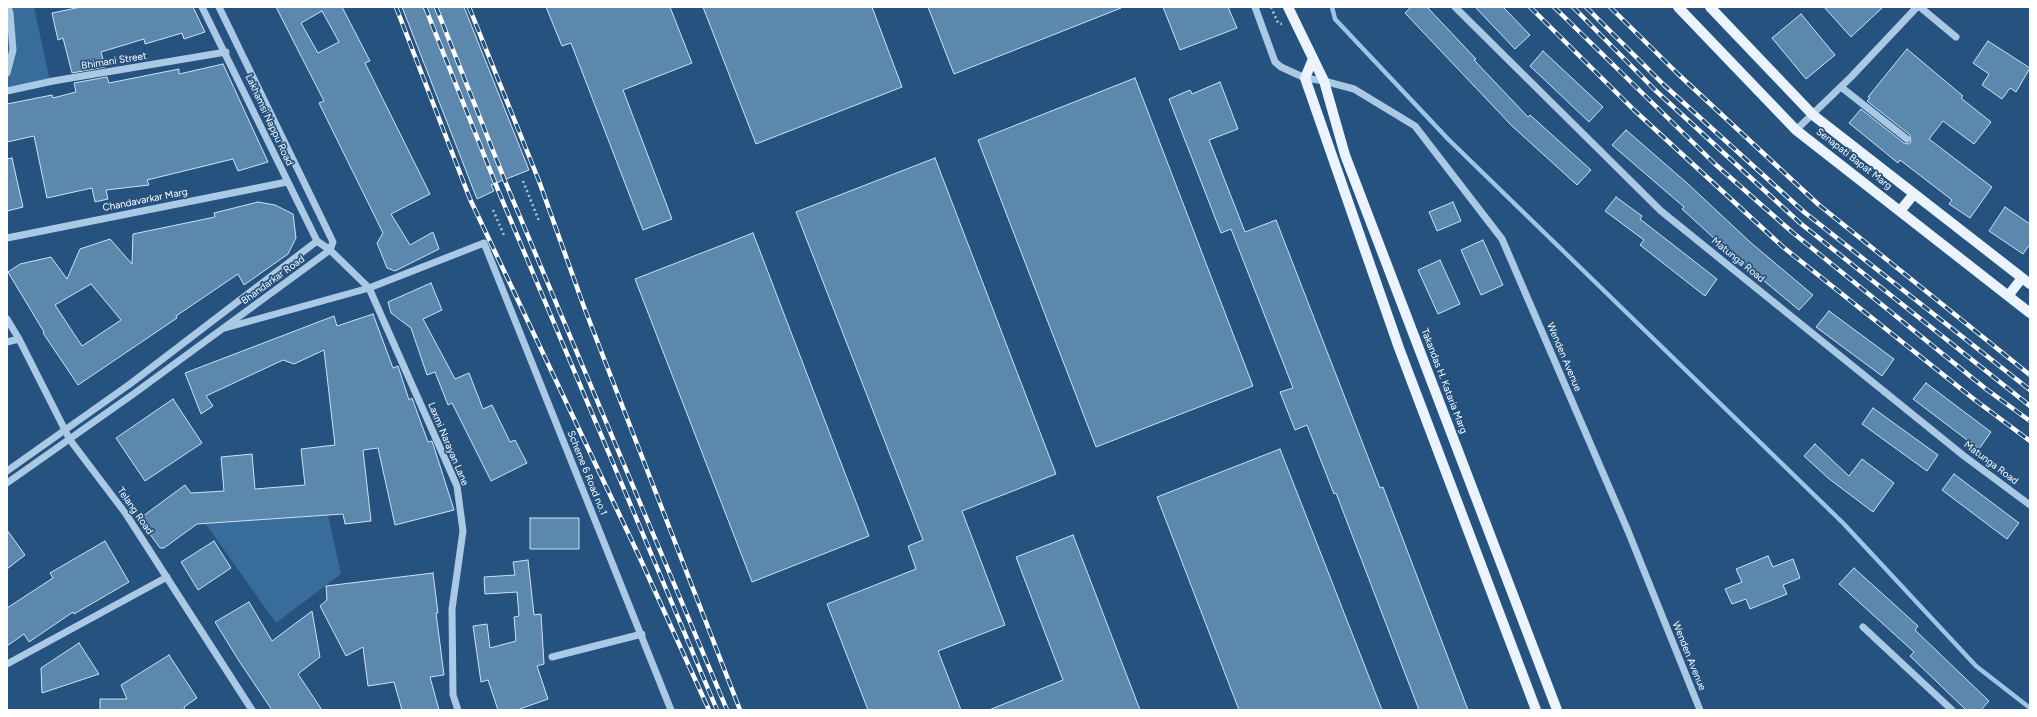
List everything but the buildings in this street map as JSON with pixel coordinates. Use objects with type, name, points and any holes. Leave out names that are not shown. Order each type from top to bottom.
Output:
[{"type":"main road","name":"Takandas H. Kataria Marg","points":[[1288,7],[1324,80],[1345,155],[1557,710]]},
{"type":"main road","name":"Senapati Bapat Marg","points":[[1678,7],[1796,130],[2030,313]]},
{"type":"main road","name":"Senapati Bapat Marg","points":[[1710,7],[1813,115],[2030,284]]},
{"type":"main road","points":[[1313,59],[1305,78],[1332,158],[1399,348],[1536,710]]},
{"type":"main road","points":[[1332,158],[1345,155]]},
{"type":"main road","points":[[1900,211],[1914,194]]},
{"type":"main road","points":[[2008,296],[2022,278]]},
{"type":"main road","points":[[1399,348],[1416,342]]},
{"type":"street","points":[[7,73],[13,50],[10,13],[8,7]]},
{"type":"street","name":"Lakhamsi Nappu Road","points":[[202,7],[226,52],[287,182],[311,225],[317,241]]},
{"type":"street","points":[[219,7],[333,242],[330,250]]},
{"type":"street","name":"Wenden Avenue","points":[[1255,7],[1275,62],[1281,67],[1305,78],[1324,80],[1354,89],[1415,126],[1502,239],[1628,531],[1700,710]]},
{"type":"street","name":"Matunga Road","points":[[1455,7],[1661,211],[1964,456],[2030,505]]},
{"type":"street","points":[[1906,7],[1911,13]]},
{"type":"street","points":[[1796,130],[1841,87],[1918,7],[1956,37]]},
{"type":"street","name":"Bhimani Street","points":[[7,91],[53,81],[226,52]]},
{"type":"street","points":[[1841,87],[1857,102],[1865,106],[1907,139]]},
{"type":"street","name":"Chandavarkar Marg","points":[[7,238],[287,182]]},
{"type":"street","name":"Laxmi Narayan Lane","points":[[317,241],[330,250],[369,288],[457,486],[463,531],[452,609],[453,695],[458,710]]},
{"type":"street","name":"Bhandarkar Road","points":[[7,471],[130,384],[317,241]]},
{"type":"street","name":"Scheme 6 Road no.1","points":[[369,288],[484,243],[642,634],[671,710]]},
{"type":"street","name":"Bhandarkar Road","points":[[7,483],[70,440],[330,250]]},
{"type":"street","points":[[225,328],[369,288]]},
{"type":"street","name":"Telang Road","points":[[7,319],[19,339],[70,440],[126,514],[252,710]]},
{"type":"street","points":[[7,342],[19,339]]},
{"type":"street","points":[[7,664],[167,577]]},
{"type":"street","points":[[1863,626],[1952,710]]},
{"type":"street","points":[[552,656],[642,634]]},
{"type":"path","points":[[523,181],[539,221]]},
{"type":"path","points":[[493,210],[504,235]]},
{"type":"shaded area","points":[[7,7],[34,7],[50,81],[7,90]]},
{"type":"shaded area","points":[[328,515],[341,574],[276,623],[205,523]]},
{"type":"waterway","points":[[1332,7],[1335,19],[1448,139],[1843,523],[1976,666],[2030,708]]},
{"type":"railway","points":[[396,7],[470,199],[639,556],[709,710]]},
{"type":"railway","points":[[425,7],[498,190],[717,710]]},
{"type":"railway","points":[[436,7],[507,186],[727,710]]},
{"type":"railway","points":[[469,7],[539,181],[584,307],[740,710]]},
{"type":"railway","points":[[1530,7],[1634,110],[1783,247],[1975,400],[2030,441]]},
{"type":"railway","points":[[1554,7],[1715,164],[1792,232],[1986,389],[2030,421]]},
{"type":"railway","points":[[1573,7],[1655,90],[1800,223],[2030,406]]},
{"type":"railway","points":[[1586,7],[1664,85],[1804,212],[2030,390]]},
{"type":"railway","points":[[1610,7],[1678,74],[1819,205],[2030,375]]}]
